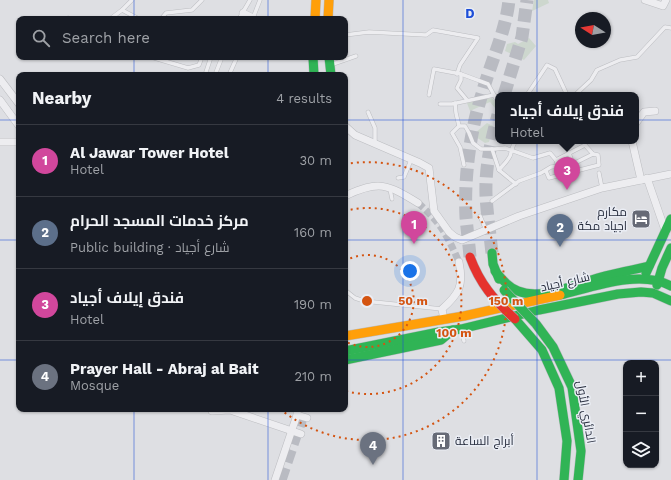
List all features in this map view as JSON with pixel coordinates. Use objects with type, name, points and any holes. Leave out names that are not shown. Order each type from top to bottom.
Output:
[{"type":"main road","points":[[315,16],[316,0]]},
{"type":"main road","points":[[328,16],[329,0]]},
{"type":"main road","points":[[313,60],[313,72]]},
{"type":"main road","points":[[327,72],[329,60]]},
{"type":"main road","points":[[329,60],[331,72]]},
{"type":"main road","points":[[641,292],[649,266],[666,233],[671,219]]},
{"type":"main road","points":[[654,294],[658,279],[671,248]]},
{"type":"main road","name":"الدائري الأول","points":[[492,253],[495,271],[504,290],[536,324],[553,347],[572,387],[581,451],[578,480]]},
{"type":"main road","name":"الدائري الأول","points":[[470,257],[476,273],[492,297],[515,319],[542,350],[559,388],[567,441],[564,480]]},
{"type":"main road","points":[[495,271],[506,284],[519,292],[531,294],[556,290],[649,266]]},
{"type":"main road","name":"شارع أجياد","points":[[348,336],[444,320],[563,296],[611,283],[658,279],[671,286]]},
{"type":"main road","points":[[599,286],[601,298]]},
{"type":"main road","name":"شارع أجياد","points":[[348,350],[457,329],[618,294],[641,292],[654,294],[671,301]]},
{"type":"main road","name":"شارع أجياد","points":[[348,359],[441,340],[457,329]]},
{"type":"street","points":[[645,0],[663,6],[666,0]]},
{"type":"street","points":[[0,79],[16,100]]},
{"type":"street","points":[[0,100],[16,122]]},
{"type":"street","points":[[639,118],[644,112],[655,111]]},
{"type":"street","points":[[348,129],[355,135],[430,168],[434,211],[452,235],[459,240],[487,231],[519,216],[602,188],[671,174]]},
{"type":"street","points":[[0,142],[16,142]]},
{"type":"street","points":[[633,144],[644,179],[666,233]]},
{"type":"street","points":[[348,194],[359,189],[374,185],[390,188],[418,203]]},
{"type":"street","points":[[444,320],[442,309],[458,292],[461,279],[459,262]]},
{"type":"street","points":[[238,412],[301,434]]},
{"type":"street","points":[[275,480],[297,412],[307,418]]},
{"type":"lane","points":[[114,16],[132,0]]},
{"type":"lane","points":[[163,16],[166,13],[192,10],[202,0]]},
{"type":"lane","points":[[241,16],[250,0]]},
{"type":"lane","points":[[253,16],[260,0]]},
{"type":"lane","points":[[122,10],[133,16]]},
{"type":"lane","points":[[578,92],[591,80],[597,70],[620,60],[637,57],[665,27],[671,28]]},
{"type":"lane","points":[[348,35],[369,32],[426,35],[433,30],[478,38],[460,65],[459,74],[461,80],[457,88],[467,100]]},
{"type":"lane","points":[[348,57],[356,56]]},
{"type":"lane","points":[[162,60],[188,68],[199,65],[201,60]]},
{"type":"lane","points":[[205,72],[210,60]]},
{"type":"lane","points":[[216,72],[221,60]]},
{"type":"lane","points":[[230,72],[236,60]]},
{"type":"lane","points":[[529,92],[547,65],[555,69],[566,92]]},
{"type":"lane","points":[[429,95],[434,69],[459,74],[488,84],[494,95],[455,104],[440,104]]},
{"type":"lane","points":[[455,104],[459,126]]},
{"type":"lane","points":[[368,112],[375,128],[375,143]]},
{"type":"lane","points":[[459,126],[464,126],[473,143],[481,149],[505,148],[533,158],[550,153],[556,160],[558,166]]},
{"type":"lane","points":[[459,126],[452,133],[460,147],[464,165]]},
{"type":"lane","points":[[499,170],[506,163],[514,144]]},
{"type":"lane","points":[[546,170],[549,178],[599,165],[598,155],[593,154],[585,145],[556,160]]},
{"type":"lane","points":[[492,149],[499,170],[516,184]]},
{"type":"lane","points":[[569,153],[573,164]]},
{"type":"lane","points":[[492,201],[516,184],[546,170],[558,166],[573,164],[593,154]]},
{"type":"lane","points":[[398,178],[404,177],[412,159]]},
{"type":"lane","points":[[599,173],[602,188]]},
{"type":"lane","points":[[390,188],[392,199]]},
{"type":"lane","points":[[480,216],[487,231]]},
{"type":"lane","points":[[348,292],[355,298],[364,301],[430,309],[442,309]]},
{"type":"lane","points":[[457,329],[464,341]]},
{"type":"shaded area","points":[[534,0],[548,0],[549,3],[532,11]]},
{"type":"shaded area","points":[[529,38],[536,46],[524,60],[505,51],[507,44],[515,42],[518,44]]},
{"type":"shaded area","points":[[492,98],[495,102],[495,108],[490,102],[470,111],[467,103]]},
{"type":"shaded area","points":[[487,123],[493,126],[489,142],[485,143],[476,137],[475,133]]},
{"type":"tunnel","points":[[470,257],[466,217],[466,186],[471,139],[485,83],[505,24],[509,0]]},
{"type":"tunnel","points":[[505,92],[522,37],[527,0]]},
{"type":"tunnel","points":[[492,253],[487,209],[486,175],[495,127]]},
{"type":"tunnel","points":[[418,203],[443,230],[459,262]]},
{"type":"tunnel","points":[[280,480],[303,412]]},
{"type":"traffic: fast","points":[[313,60],[314,72]]},
{"type":"traffic: fast","points":[[329,60],[331,72]]},
{"type":"traffic: fast","points":[[646,273],[671,219]]},
{"type":"traffic: fast","points":[[657,285],[662,268],[671,248]]},
{"type":"traffic: fast","points":[[492,253],[493,264],[499,279]]},
{"type":"traffic: fast","points":[[495,271],[514,289],[528,294],[538,294],[549,293],[601,277],[649,266]]},
{"type":"traffic: fast","points":[[560,295],[601,284],[631,279],[659,281],[671,286]]},
{"type":"traffic: fast","points":[[504,290],[536,324],[553,347],[572,387]]},
{"type":"traffic: fast","points":[[348,350],[461,329],[539,310],[618,294],[641,292],[653,293],[671,301]]},
{"type":"traffic: fast","points":[[515,319],[542,350],[559,388],[567,441],[564,480]]},
{"type":"traffic: fast","points":[[348,359],[441,340],[453,330]]},
{"type":"traffic: fast","points":[[572,387],[581,451],[578,480]]},
{"type":"traffic: slow","points":[[315,16],[316,0]]},
{"type":"traffic: slow","points":[[328,16],[329,0]]},
{"type":"traffic: slow","points":[[348,335],[464,316],[560,295]]},
{"type":"traffic: jam","points":[[470,257],[478,275],[488,291],[515,319]]},
{"type":"place","name":"فندق إيلاف أجياد","points":[[567,190]]},
{"type":"place","name":"مكارم اجياد مكة","points":[[641,219]]},
{"type":"place","name":"Al Jawar Tower Hotel","points":[[414,244]]},
{"type":"place","name":"مركز خدمات المسجد الحرام","points":[[560,247]]},
{"type":"place","name":"أبراج الساعة","points":[[441,441]]},
{"type":"place","name":"Prayer Hall - Abraj al Bait","points":[[373,465]]}]
